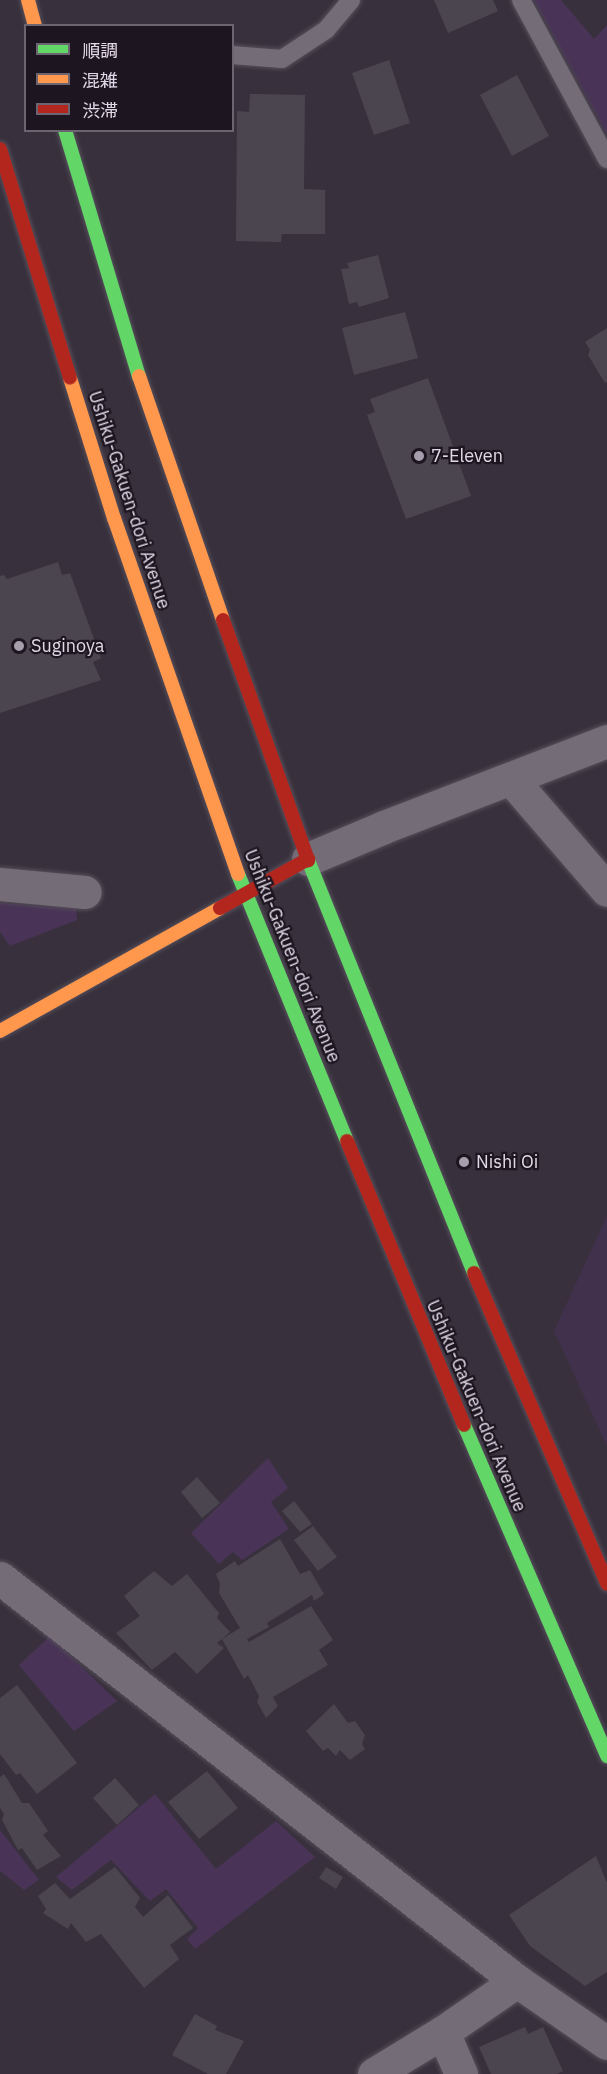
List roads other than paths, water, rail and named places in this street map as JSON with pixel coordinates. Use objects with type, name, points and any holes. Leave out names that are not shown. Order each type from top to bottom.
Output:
[{"type":"highway","points":[[28,0],[34,24]]},
{"type":"highway","points":[[66,132],[125,334],[182,505],[308,860],[489,1311],[607,1584]]},
{"type":"highway","name":"Ushiku-Gakuen-dori Avenue","points":[[0,149],[18,215],[114,518],[245,893],[434,1355],[607,1756]]},
{"type":"highway","points":[[0,1031],[308,860]]},
{"type":"street","points":[[308,860],[384,827],[512,780],[607,741]]},
{"type":"street","points":[[512,780],[607,890]]},
{"type":"street","points":[[0,884],[85,892]]},
{"type":"street","points":[[0,1578],[517,1981],[607,2043]]},
{"type":"street","points":[[374,2074],[443,2032],[517,1981]]},
{"type":"street","points":[[443,2032],[461,2074]]},
{"type":"lane","points":[[234,55],[282,59],[326,30],[351,0]]},
{"type":"lane","points":[[521,0],[607,159]]},
{"type":"place","name":"7-Eleven","points":[[419,456]]},
{"type":"place","name":"Suginoya","points":[[19,646]]},
{"type":"place","name":"Nishi Oi","points":[[464,1162]]}]
